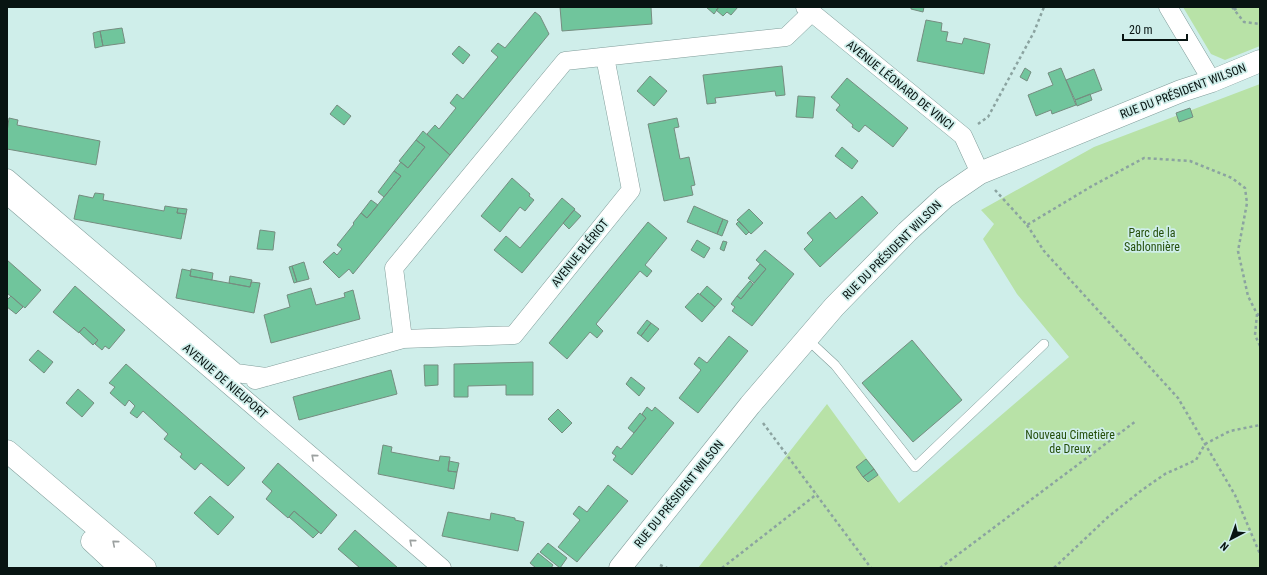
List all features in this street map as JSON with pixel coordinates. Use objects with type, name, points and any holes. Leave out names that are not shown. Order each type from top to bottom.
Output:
[{"type":"main road","name":"RUE DU PRÉSIDENT WILSON","points":[[620,568],[750,405],[806,339],[907,232],[945,197],[980,173],[1181,91],[1212,81],[1260,61]]},
{"type":"main road","points":[[7,451],[145,568]]},
{"type":"main road","points":[[7,455],[66,516],[121,568]]},
{"type":"street","points":[[1168,7],[1212,81]]},
{"type":"street","name":"AVENUE LÉONARD DE VINCI","points":[[808,10],[963,136],[980,173]]},
{"type":"street","points":[[403,339],[394,268],[565,61],[786,37],[808,10]]},
{"type":"street","name":"AVENUE BLÉRIOT","points":[[231,386],[403,339],[514,335],[631,190],[605,57]]},
{"type":"street","name":"AVENUE DE NIEUPORT","points":[[7,178],[236,373],[266,377]]},
{"type":"street","name":"AVENUE DE NIEUPORT","points":[[7,195],[442,568]]},
{"type":"lane","points":[[806,339],[835,365],[915,467],[1044,344]]},
{"type":"path","points":[[963,136],[988,117],[1034,32],[1044,7]]},
{"type":"path","points":[[1238,7],[1233,8],[1244,22],[1260,24]]},
{"type":"path","points":[[1026,225],[1092,186],[1144,158],[1190,161],[1232,178],[1245,188],[1247,203],[1238,251],[1248,296],[1258,315],[1255,335],[1260,346]]},
{"type":"path","points":[[980,173],[1026,225],[1044,252],[1178,398],[1235,495],[1260,554]]},
{"type":"path","points":[[750,405],[872,568]]},
{"type":"path","points":[[940,568],[1136,421]]},
{"type":"path","points":[[1054,568],[1108,517],[1142,490],[1165,474],[1196,460],[1205,444],[1230,431],[1260,425]]},
{"type":"path","points":[[722,568],[817,494]]},
{"type":"path","points":[[660,565],[667,568]]},
{"type":"green space","points":[[1183,7],[1260,7],[1260,46],[1225,60],[1211,54]]},
{"type":"green space","name":"Parc de la Sablonnière","points":[[1260,84],[1260,568],[698,568],[827,404],[899,503],[1069,357],[1017,294],[983,239],[994,224],[981,210],[1094,147]]},
{"type":"building","points":[[560,7],[651,7],[652,24],[562,31]]},
{"type":"building","points":[[706,7],[719,7],[714,14]]},
{"type":"building","points":[[719,7],[738,7],[731,15],[727,12],[723,16],[716,10]]},
{"type":"building","points":[[911,7],[924,7],[923,12],[911,9]]},
{"type":"building","points":[[535,12],[540,16],[549,34],[450,155],[427,134],[435,125],[439,129],[456,108],[450,103],[457,94],[463,99],[498,57],[491,51],[498,43],[505,48]]},
{"type":"building","points":[[926,20],[942,23],[941,31],[948,32],[946,41],[962,44],[964,38],[990,44],[984,74],[917,61]]},
{"type":"building","points":[[122,28],[125,43],[103,46],[100,31]]},
{"type":"building","points":[[100,31],[103,46],[95,48],[93,33]]},
{"type":"building","points":[[459,46],[470,55],[463,64],[452,54]]},
{"type":"building","points":[[782,66],[785,95],[776,96],[775,91],[715,98],[716,103],[707,104],[703,75]]},
{"type":"building","points":[[1025,68],[1031,72],[1027,81],[1020,77]]},
{"type":"building","points":[[1061,68],[1076,105],[1052,114],[1051,110],[1036,116],[1028,95],[1053,85],[1048,73]]},
{"type":"building","points":[[1094,69],[1102,90],[1075,100],[1066,80]]},
{"type":"building","points":[[650,76],[667,91],[654,106],[637,91]]},
{"type":"building","points":[[847,78],[908,128],[893,147],[865,125],[859,132],[852,127],[853,125],[836,110],[840,105],[831,97]]},
{"type":"building","points":[[1090,94],[1092,100],[1077,106],[1075,100]]},
{"type":"building","points":[[798,96],[815,97],[813,118],[796,117]]},
{"type":"building","points":[[337,105],[351,116],[344,125],[330,114]]},
{"type":"building","points":[[1190,108],[1193,117],[1179,122],[1176,113]]},
{"type":"building","points":[[9,118],[18,120],[17,125],[100,141],[96,165],[7,149]]},
{"type":"building","points":[[677,118],[679,127],[674,128],[680,159],[689,157],[695,185],[691,186],[693,195],[664,201],[648,124]]},
{"type":"building","points":[[423,131],[450,155],[353,274],[349,269],[339,278],[323,262],[334,252],[337,255],[342,249],[337,245],[361,213],[367,218],[401,176],[394,171],[401,162],[408,168],[425,147],[416,140]]},
{"type":"building","points":[[416,140],[425,147],[408,168],[399,161]]},
{"type":"building","points":[[842,147],[858,161],[852,169],[835,156]]},
{"type":"building","points":[[394,171],[401,176],[384,197],[378,192]]},
{"type":"building","points":[[512,178],[530,194],[529,196],[534,200],[525,211],[520,207],[500,232],[481,216]]},
{"type":"building","points":[[95,193],[104,194],[103,200],[164,211],[165,206],[178,208],[177,213],[186,214],[181,239],[74,219],[79,195],[93,198]]},
{"type":"building","points":[[862,196],[878,213],[820,267],[804,249],[813,240],[807,233],[830,212],[836,219]]},
{"type":"building","points":[[562,198],[575,209],[522,273],[494,250],[506,236],[520,248]]},
{"type":"building","points":[[371,200],[378,205],[367,218],[361,213]]},
{"type":"building","points":[[694,206],[723,219],[717,234],[687,222]]},
{"type":"building","points":[[178,208],[187,209],[186,214],[177,213]]},
{"type":"building","points":[[749,209],[763,223],[751,234],[737,220]]},
{"type":"building","points":[[574,210],[581,216],[569,229],[563,223]]},
{"type":"building","points":[[723,219],[728,221],[722,236],[717,234]]},
{"type":"building","points":[[739,221],[749,232],[746,235],[736,224]]},
{"type":"building","points":[[648,222],[667,238],[645,265],[652,271],[647,277],[640,271],[596,324],[603,331],[597,338],[590,332],[567,359],[549,343]]},
{"type":"building","points":[[260,230],[275,232],[273,250],[257,249]]},
{"type":"building","points":[[697,240],[710,248],[704,258],[691,250]]},
{"type":"building","points":[[723,241],[727,242],[724,251],[720,249]]},
{"type":"building","points":[[765,250],[794,274],[752,326],[732,311],[735,307],[731,304],[737,296],[741,299],[766,269],[756,260]]},
{"type":"building","points":[[7,260],[41,290],[25,308],[7,293]]},
{"type":"building","points":[[304,262],[309,279],[297,282],[292,266]]},
{"type":"building","points":[[760,264],[766,269],[754,283],[748,278]]},
{"type":"building","points":[[292,266],[297,282],[294,283],[289,267]]},
{"type":"building","points":[[182,269],[191,271],[190,276],[250,287],[251,282],[260,283],[254,313],[176,298]]},
{"type":"building","points":[[191,269],[213,273],[212,280],[190,276]]},
{"type":"building","points":[[230,276],[252,280],[250,287],[229,283]]},
{"type":"building","points":[[750,281],[753,284],[741,299],[737,296]]},
{"type":"building","points":[[75,286],[125,330],[109,349],[105,346],[102,350],[95,344],[98,340],[84,327],[79,333],[53,312]]},
{"type":"building","points":[[707,286],[722,299],[715,307],[700,294]]},
{"type":"building","points":[[311,288],[316,305],[345,297],[344,293],[353,290],[360,319],[271,343],[264,315],[290,307],[287,295]]},
{"type":"building","points":[[698,293],[715,307],[702,322],[685,307]]},
{"type":"building","points":[[11,296],[23,307],[16,314],[7,307],[7,300]]},
{"type":"building","points":[[647,320],[651,323],[641,336],[637,333]]},
{"type":"building","points":[[651,323],[659,329],[648,342],[641,336]]},
{"type":"building","points":[[84,327],[98,340],[93,345],[79,332]]},
{"type":"building","points":[[729,336],[748,351],[698,413],[679,398],[701,370],[694,364],[699,357],[707,363]]},
{"type":"building","points":[[912,340],[962,400],[913,442],[862,383]]},
{"type":"building","points":[[38,350],[53,362],[44,373],[29,360]]},
{"type":"building","points":[[533,362],[533,395],[506,395],[506,385],[468,386],[468,397],[454,397],[454,364]]},
{"type":"building","points":[[126,364],[245,468],[228,486],[201,463],[195,470],[180,457],[182,454],[164,439],[168,434],[143,411],[137,418],[130,413],[135,406],[129,400],[125,406],[110,393],[115,387],[109,383]]},
{"type":"building","points":[[424,365],[438,365],[438,385],[425,386]]},
{"type":"building","points":[[391,370],[397,394],[299,420],[293,397]]},
{"type":"building","points":[[631,377],[645,388],[639,396],[626,384]]},
{"type":"building","points":[[78,389],[94,403],[82,417],[66,403]]},
{"type":"building","points":[[647,407],[652,411],[655,407],[674,423],[632,475],[613,460],[616,456],[612,453],[617,446],[621,449],[646,418],[642,414]]},
{"type":"building","points":[[558,409],[572,423],[562,433],[548,419]]},
{"type":"building","points":[[640,413],[646,418],[634,433],[628,428]]},
{"type":"building","points":[[383,445],[392,447],[391,452],[439,461],[440,456],[450,457],[448,471],[457,472],[454,489],[378,474]]},
{"type":"building","points":[[866,459],[874,469],[863,477],[856,467]]},
{"type":"building","points":[[449,461],[459,463],[457,472],[448,471]]},
{"type":"building","points":[[278,463],[337,515],[321,534],[294,511],[288,518],[266,499],[272,491],[262,482]]},
{"type":"building","points":[[874,469],[878,475],[868,482],[863,477]]},
{"type":"building","points":[[608,485],[628,501],[577,562],[558,547],[580,520],[573,514],[579,506],[587,512]]},
{"type":"building","points":[[210,496],[234,517],[218,535],[194,513]]},
{"type":"building","points":[[294,511],[319,532],[313,538],[289,517]]},
{"type":"building","points":[[448,512],[490,520],[491,513],[515,518],[515,520],[524,522],[518,551],[442,536]]},
{"type":"building","points":[[355,530],[398,568],[360,568],[338,549]]},
{"type":"building","points":[[548,543],[567,558],[560,568],[540,552]]},
{"type":"building","points":[[538,553],[553,565],[551,568],[536,568],[530,563]]},
{"type":"park label","name":"Nouveau Cimetière de Dreux","points":[[1070,442]]}]
